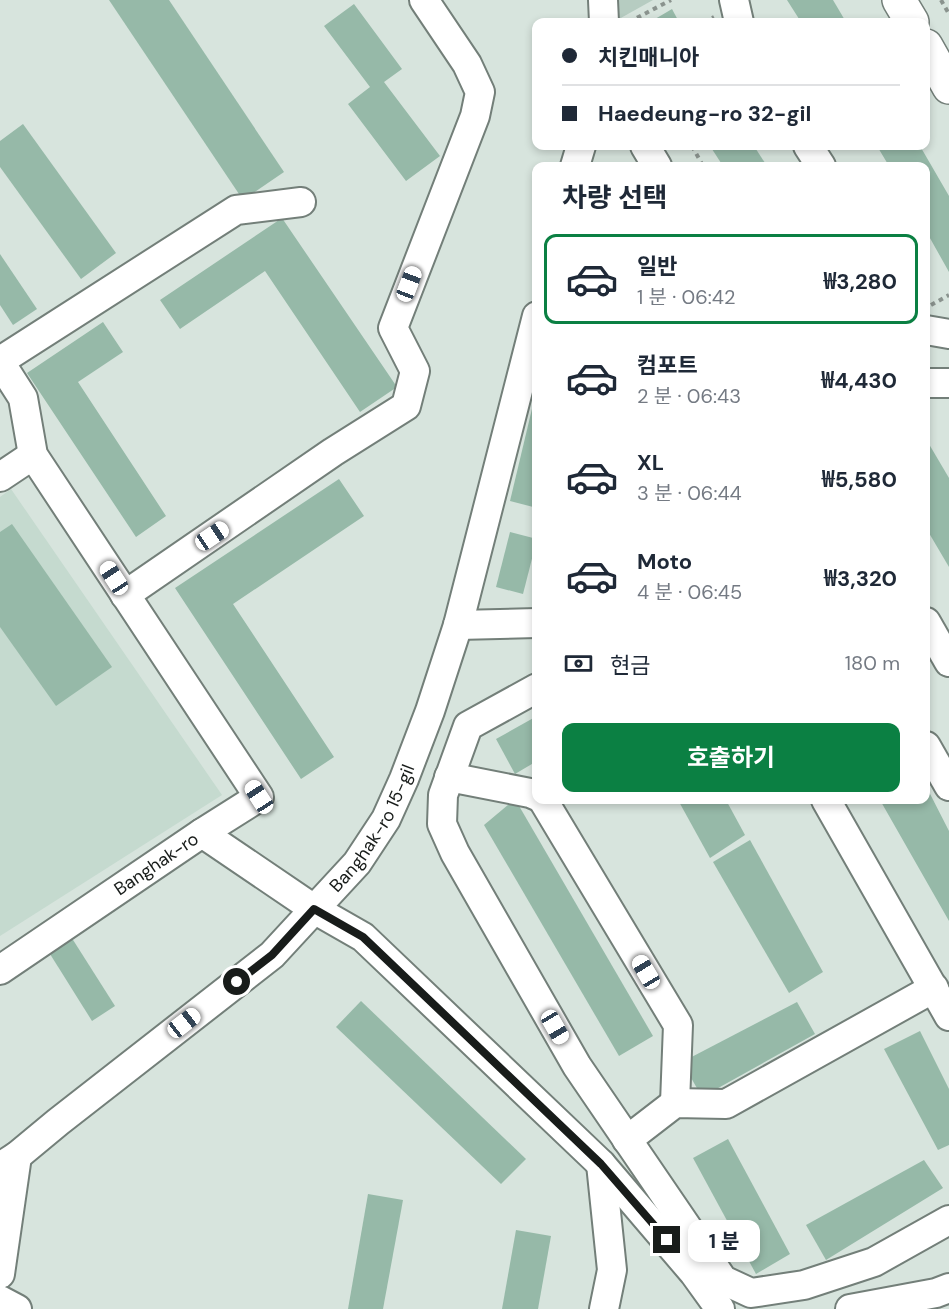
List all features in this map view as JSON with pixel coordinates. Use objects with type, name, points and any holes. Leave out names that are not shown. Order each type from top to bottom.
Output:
[{"type":"main road","points":[[899,0],[910,18]]},
{"type":"main road","points":[[930,53],[949,87]]},
{"type":"street","points":[[126,595],[333,452],[406,406],[415,371],[393,328],[475,116],[480,92],[467,64],[424,0]]},
{"type":"street","points":[[603,0],[604,18]]},
{"type":"street","points":[[734,0],[738,18]]},
{"type":"street","points":[[202,833],[259,797],[33,455],[23,398],[0,362],[236,210],[301,202]]},
{"type":"street","points":[[930,331],[949,334]]},
{"type":"street","name":"Banghak-ro 15-gil","points":[[9,1162],[272,955],[357,863],[386,819],[430,711],[458,625],[532,336]]},
{"type":"street","points":[[930,383],[949,383]]},
{"type":"street","points":[[0,477],[33,455]]},
{"type":"street","points":[[458,625],[532,622]]},
{"type":"street","points":[[930,629],[949,662]]},
{"type":"street","points":[[532,691],[468,726],[446,786],[442,824],[455,853],[577,1066],[723,1280],[751,1293],[804,1285],[874,1262],[949,1220]]},
{"type":"street","points":[[930,753],[949,786]]},
{"type":"street","points":[[404,779],[446,786],[532,794]]},
{"type":"street","points":[[545,804],[678,1025],[675,1103]]},
{"type":"street","points":[[627,1140],[675,1103],[726,1104],[945,1007],[828,804]]},
{"type":"street","name":"Banghak-ro","points":[[0,970],[202,833],[314,909],[363,937],[601,1164],[688,1265],[720,1309]]},
{"type":"street","points":[[0,1274],[9,1162]]},
{"type":"street","points":[[601,1164],[612,1270],[604,1309]]},
{"type":"street","points":[[850,1309],[936,1293],[949,1288]]},
{"type":"street","points":[[0,1300],[17,1309]]},
{"type":"path","points":[[637,18],[671,0]]},
{"type":"path","points":[[940,0],[949,14]]},
{"type":"path","points":[[930,306],[949,295]]},
{"type":"shaded area","points":[[615,0],[653,0],[621,18],[619,18]]},
{"type":"shaded area","points":[[11,489],[222,795],[0,936],[0,497]]},
{"type":"building","points":[[109,0],[169,0],[284,172],[243,200]]},
{"type":"building","points":[[787,0],[833,0],[844,18],[798,18]]},
{"type":"building","points":[[354,4],[402,69],[384,82],[440,156],[406,181],[348,104],[370,87],[324,26]]},
{"type":"building","points":[[672,9],[677,18],[657,18]]},
{"type":"building","points":[[23,124],[116,253],[81,279],[0,167],[0,141]]},
{"type":"building","points":[[713,150],[757,150],[764,162],[720,162]]},
{"type":"building","points":[[879,150],[922,150],[929,162],[887,162]]},
{"type":"building","points":[[930,163],[949,196],[949,272],[930,238]]},
{"type":"building","points":[[282,218],[397,387],[360,412],[265,271],[180,329],[160,300]]},
{"type":"building","points":[[0,254],[37,309],[13,325],[0,305]]},
{"type":"building","points":[[103,322],[123,352],[78,382],[166,516],[136,537],[27,373]]},
{"type":"building","points":[[532,409],[532,507],[510,501]]},
{"type":"building","points":[[930,446],[949,478],[949,567],[930,535]]},
{"type":"building","points":[[339,479],[364,516],[233,604],[334,757],[301,779],[175,588]]},
{"type":"building","points":[[12,524],[112,667],[56,706],[0,627],[0,532]]},
{"type":"building","points":[[510,532],[532,538],[532,559],[523,594],[496,587]]},
{"type":"building","points":[[532,719],[532,764],[515,774],[496,739]]},
{"type":"building","points":[[930,794],[949,831],[949,921],[882,804],[930,804]]},
{"type":"building","points":[[515,799],[653,1036],[619,1056],[484,825]]},
{"type":"building","points":[[680,804],[728,804],[745,835],[710,858]]},
{"type":"building","points":[[750,840],[823,972],[789,993],[713,862]]},
{"type":"building","points":[[68,932],[115,1006],[92,1021],[45,946]]},
{"type":"building","points":[[361,1001],[526,1159],[501,1184],[336,1027]]},
{"type":"building","points":[[797,1002],[815,1034],[702,1097],[682,1062]]},
{"type":"building","points":[[920,1031],[949,1089],[949,1145],[938,1150],[884,1049]]},
{"type":"building","points":[[728,1139],[790,1254],[756,1274],[693,1158]]},
{"type":"building","points":[[924,1160],[943,1188],[826,1260],[806,1225]]},
{"type":"building","points":[[368,1194],[403,1200],[383,1309],[348,1309]]},
{"type":"building","points":[[516,1230],[551,1236],[538,1309],[502,1309]]},
{"type":"route","points":[[237,982],[272,955],[314,909],[363,937],[601,1164],[667,1240]]}]
